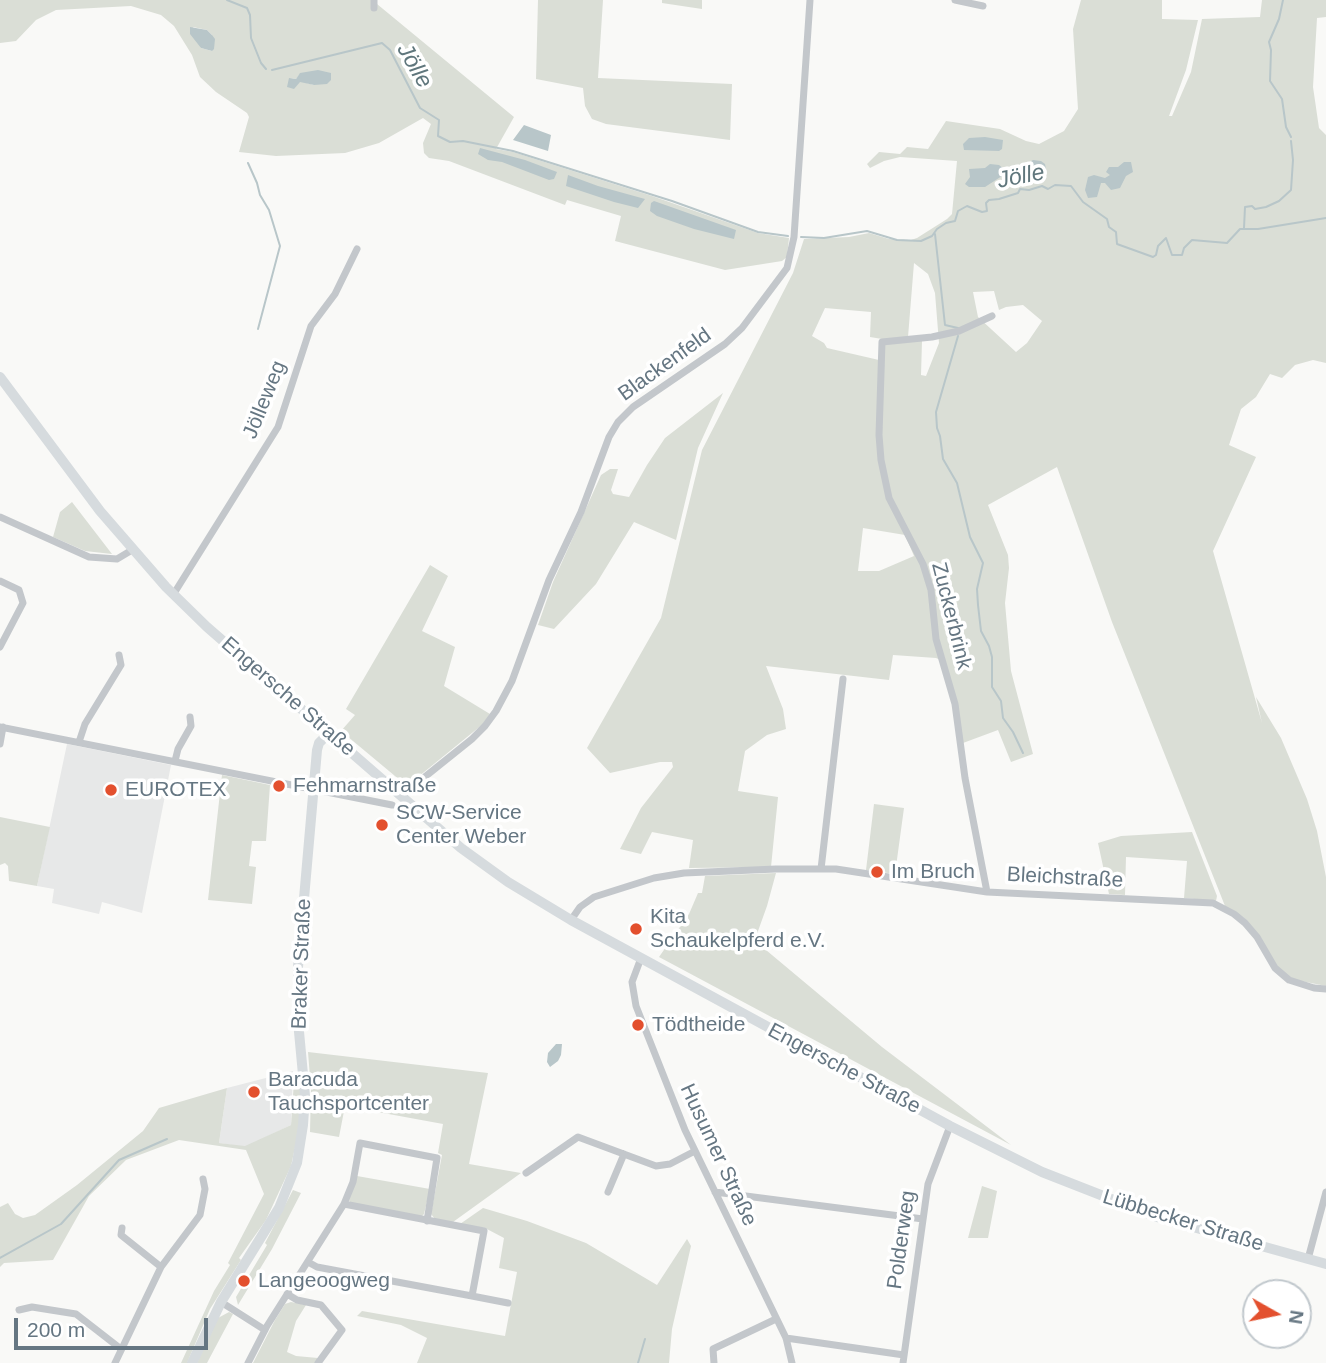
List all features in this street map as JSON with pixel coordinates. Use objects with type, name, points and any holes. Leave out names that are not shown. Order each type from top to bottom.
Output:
[{"type":"main road","name":"Engersche Straße","points":[[0,377],[132,550],[173,595],[401,796],[495,874],[571,920],[950,1126],[1042,1172]]},
{"type":"main road","name":"Braker Straße","points":[[192,1363],[221,1302],[279,1208],[301,1142],[304,1096],[297,987],[318,747],[329,733]]},
{"type":"main road","name":"Lübbecker Straße","points":[[1042,1172],[1105,1199],[1157,1216],[1326,1264]]},
{"type":"street","name":"Blackenfeld","points":[[401,796],[472,738],[496,711],[512,681],[549,580],[581,512],[609,437],[618,422],[633,407],[725,344],[742,328],[787,268],[794,237],[810,0]]},
{"type":"street","points":[[955,0],[983,6]]},
{"type":"street","name":"Jölleweg","points":[[173,595],[278,427],[311,326],[335,294],[356,249]]},
{"type":"street","name":"Zuckerbrink","points":[[987,892],[965,778],[955,704],[936,639],[931,590],[923,564],[889,498],[879,436],[882,342],[932,337],[959,331],[992,316]]},
{"type":"street","points":[[0,517],[89,557],[117,559],[132,550]]},
{"type":"street","points":[[0,581],[19,590],[23,603],[0,647]]},
{"type":"street","points":[[79,743],[85,724],[121,665],[119,655]]},
{"type":"street","points":[[821,869],[843,679]]},
{"type":"street","points":[[175,761],[178,748],[191,726],[190,718]]},
{"type":"street","points":[[0,744],[2,727],[392,805]]},
{"type":"street","name":"Bleichstraße","points":[[571,920],[580,907],[594,897],[654,878],[684,873],[821,869],[987,892],[1213,903],[1245,923],[1281,974],[1300,985],[1326,989]]},
{"type":"street","name":"Husumer Straße","points":[[641,958],[632,977],[634,999],[675,1107],[786,1338],[792,1363]]},
{"type":"street","name":"Polderweg","points":[[904,1359],[928,1184],[950,1126]]},
{"type":"street","points":[[526,1173],[578,1137],[656,1166],[663,1166],[695,1151]]},
{"type":"street","points":[[248,1363],[265,1330],[344,1204],[353,1182],[360,1143],[437,1158],[427,1221]]},
{"type":"street","points":[[608,1192],[624,1154]]},
{"type":"street","points":[[115,1363],[161,1267],[200,1215],[205,1189],[203,1180]]},
{"type":"street","points":[[715,1192],[923,1219]]},
{"type":"street","points":[[1308,1259],[1326,1192]]},
{"type":"street","points":[[344,1204],[484,1231],[472,1296]]},
{"type":"street","points":[[122,1228],[121,1235],[161,1267]]},
{"type":"street","points":[[308,1262],[317,1267],[508,1303]]},
{"type":"street","points":[[287,1294],[297,1300],[321,1305],[342,1330],[318,1363]]},
{"type":"street","points":[[221,1302],[265,1330]]},
{"type":"street","points":[[19,1310],[27,1307],[76,1314],[121,1349]]},
{"type":"street","points":[[714,1363],[713,1349],[776,1319]]},
{"type":"street","points":[[786,1338],[904,1359]]},
{"type":"shaded area","points":[[0,0],[371,0],[371,10],[377,10],[377,4],[514,117],[496,149],[652,196],[758,233],[789,238],[787,257],[782,261],[725,270],[615,241],[621,216],[567,200],[565,205],[449,161],[429,158],[424,153],[423,143],[431,124],[423,118],[379,143],[345,153],[276,156],[239,152],[249,117],[247,113],[216,92],[200,77],[192,55],[174,26],[161,15],[131,6],[56,10],[36,20],[16,41],[0,43]],"holes":[[[193,27],[207,30],[212,35],[212,51],[201,48]],[[327,72],[314,85],[289,78],[296,79],[300,74]]]},
{"type":"shaded area","points":[[538,0],[603,0],[598,78],[732,84],[730,140],[606,124],[592,119],[585,106],[583,88],[536,79]]},
{"type":"shaded area","points":[[662,0],[702,0],[702,9],[662,3]]},
{"type":"shaded area","points":[[1081,0],[1162,0],[1162,19],[1198,20],[1186,70],[1169,116],[1172,116],[1191,72],[1202,19],[1260,17],[1262,0],[1326,0],[1326,17],[1317,18],[1313,87],[1319,128],[1326,135],[1326,363],[1313,360],[1295,365],[1282,378],[1270,374],[1256,397],[1241,409],[1229,445],[1256,457],[1213,551],[1262,723],[1256,697],[1281,738],[1307,799],[1317,831],[1326,877],[1326,986],[1291,979],[1276,966],[1261,938],[1244,918],[1225,906],[1112,622],[1057,467],[988,505],[1008,555],[1005,603],[1011,671],[1033,754],[1011,762],[998,730],[963,743],[945,662],[936,658],[893,655],[889,680],[766,666],[783,709],[786,729],[767,735],[745,751],[738,791],[778,797],[771,867],[689,868],[693,840],[652,832],[641,854],[620,849],[641,808],[673,767],[672,762],[610,773],[587,748],[661,618],[702,450],[793,273],[804,239],[849,237],[869,233],[889,239],[911,240],[947,219],[952,214],[957,161],[900,157],[870,168],[867,164],[879,152],[900,154],[907,147],[928,149],[946,121],[1000,129],[1039,144],[1064,131],[1078,109],[1073,29]],"holes":[[[914,263],[928,274],[935,293],[939,343],[926,376],[921,375],[922,341],[908,337]],[[994,291],[999,310],[1023,305],[1042,321],[1027,343],[1016,352],[978,317],[973,292]],[[825,308],[871,312],[870,337],[882,339],[879,360],[827,348],[812,336]],[[863,528],[905,535],[914,556],[879,571],[858,571]]]},
{"type":"shaded area","points":[[190,27],[207,30],[215,39],[212,51],[201,48],[190,34]]},
{"type":"shaded area","points":[[318,70],[331,73],[331,80],[327,84],[300,82],[294,89],[287,87],[289,78],[296,79],[300,73]]},
{"type":"shaded area","points":[[524,125],[551,135],[548,151],[513,140]]},
{"type":"shaded area","points":[[969,138],[1003,140],[1002,149],[964,150],[963,144]]},
{"type":"shaded area","points":[[480,148],[557,172],[554,179],[549,180],[502,162],[488,160],[478,154]]},
{"type":"shaded area","points":[[1033,160],[1045,164],[1043,175],[1025,173],[1026,164]]},
{"type":"shaded area","points":[[1124,162],[1131,162],[1133,172],[1126,176],[1120,188],[1111,190],[1105,183],[1101,183],[1097,197],[1088,198],[1085,190],[1088,177],[1094,175],[1105,178],[1110,175],[1106,172],[1109,167],[1118,167]]},
{"type":"shaded area","points":[[990,164],[999,165],[1005,170],[1005,174],[985,187],[969,187],[965,184],[970,177],[969,169],[985,168]]},
{"type":"shaded area","points":[[568,175],[645,199],[638,208],[614,202],[566,186]]},
{"type":"shaded area","points":[[654,201],[736,230],[734,239],[657,216],[650,211]]},
{"type":"shaded area","points":[[723,393],[698,448],[676,540],[634,522],[596,584],[554,629],[538,625],[553,582],[601,475],[610,469],[618,469],[611,490],[613,494],[629,497],[665,438]]},
{"type":"shaded area","points":[[72,502],[112,554],[85,551],[53,537],[60,512]]},
{"type":"shaded area","points":[[430,565],[448,576],[422,631],[455,647],[444,686],[490,714],[483,724],[407,786],[341,731],[355,715],[346,709]]},
{"type":"shaded area","points":[[67,744],[171,765],[142,913],[102,902],[99,914],[52,903],[54,889],[37,886]]},
{"type":"shaded area","points":[[222,775],[270,785],[266,841],[252,841],[249,866],[256,867],[252,904],[208,900]]},
{"type":"shaded area","points":[[874,804],[904,808],[895,874],[866,870]]},
{"type":"shaded area","points":[[0,817],[50,827],[37,886],[9,881],[8,866],[5,863],[0,865]]},
{"type":"shaded area","points":[[1192,832],[1217,896],[1216,901],[1184,898],[1187,861],[1126,857],[1125,895],[1109,894],[1098,843],[1121,836]]},
{"type":"shaded area","points":[[776,873],[753,945],[757,948],[760,945],[882,1047],[1011,1145],[659,957],[689,914],[698,893],[702,893],[705,876]]},
{"type":"shaded area","points":[[556,1044],[562,1044],[561,1055],[550,1067],[547,1062],[548,1053]]},
{"type":"shaded area","points":[[308,1052],[488,1073],[469,1164],[521,1173],[453,1222],[435,1219],[431,1214],[442,1155],[438,1153],[443,1124],[345,1106],[339,1137],[310,1132]]},
{"type":"shaded area","points":[[293,1071],[291,1125],[245,1147],[219,1143],[227,1088]]},
{"type":"shaded area","points":[[294,1081],[300,1086],[300,1125],[291,1166],[266,1220],[239,1258],[241,1260],[210,1309],[187,1363],[181,1363],[214,1291],[230,1265],[228,1263],[264,1194],[246,1150],[179,1140],[126,1160],[89,1196],[53,1260],[4,1263],[0,1267],[0,1207],[8,1203],[15,1214],[23,1218],[35,1215],[77,1185],[143,1131],[159,1108],[227,1088],[219,1143],[245,1146],[291,1125]]},
{"type":"shaded area","points":[[357,1176],[430,1189],[424,1214],[421,1217],[351,1205],[349,1200]]},
{"type":"shaded area","points":[[982,1186],[997,1191],[988,1238],[968,1238]]},
{"type":"shaded area","points":[[293,1190],[301,1193],[272,1249],[238,1305],[236,1297],[267,1245],[265,1243]]},
{"type":"shaded area","points":[[483,1208],[586,1243],[657,1285],[687,1239],[691,1246],[672,1329],[669,1363],[417,1363],[427,1338],[401,1325],[357,1316],[362,1311],[505,1336],[517,1272],[499,1268],[504,1238],[485,1228],[460,1224]]},
{"type":"shaded area","points":[[291,1302],[306,1305],[296,1321],[287,1352],[296,1356],[318,1358],[315,1363],[253,1363],[275,1320],[285,1304]]},
{"type":"shaded area","points":[[229,1312],[233,1314],[207,1363],[197,1363],[218,1318]]},
{"type":"waterway","name":"Jölle","points":[[227,0],[247,8],[251,38],[266,69]]},
{"type":"waterway","points":[[1283,0],[1279,19],[1269,42],[1270,81],[1282,99],[1286,127],[1291,137]]},
{"type":"waterway","name":"Jölle","points":[[272,70],[382,43],[390,50],[420,108],[439,120],[438,136],[450,142],[463,141],[513,151],[672,201],[758,232],[788,236]]},
{"type":"waterway","points":[[1244,228],[1245,207],[1266,207],[1279,201],[1291,190],[1291,141]]},
{"type":"waterway","points":[[248,163],[269,210],[280,246],[258,329]]},
{"type":"waterway","name":"Jölle","points":[[801,237],[824,238],[867,231],[897,240],[921,241],[932,236],[946,223],[955,221],[958,211],[967,206],[982,212],[987,211],[986,203],[989,200],[1018,193],[1020,189],[1029,190],[1042,186],[1048,189],[1055,185],[1071,186],[1083,202],[1107,219],[1109,227],[1116,232],[1117,244],[1153,257],[1166,238],[1172,255],[1182,255],[1184,248],[1192,240],[1227,243],[1240,229],[1258,229],[1326,218]]},
{"type":"waterway","points":[[935,234],[945,325],[958,328]]},
{"type":"waterway","points":[[958,336],[936,412],[937,428],[943,459],[957,483],[970,537],[983,563],[977,589],[978,605],[981,631],[992,657],[992,687],[1001,701],[1003,718],[1023,753]]},
{"type":"waterway","points":[[0,1258],[61,1224],[119,1160],[167,1139]]},
{"type":"waterway","points":[[638,1363],[645,1339]]},
{"type":"place","name":"Fehmarnstraße","points":[[279,786]]},
{"type":"place","name":"EUROTEX","points":[[111,790]]},
{"type":"place","name":"SCW-Service Center Weber","points":[[382,825]]},
{"type":"place","name":"Im Bruch","points":[[877,872]]},
{"type":"place","name":"Kita Schaukelpferd e.V.","points":[[636,929]]},
{"type":"place","name":"Tödtheide","points":[[638,1025]]},
{"type":"place","name":"Baracuda Tauchsportcenter","points":[[254,1092]]},
{"type":"place","name":"Langeoogweg","points":[[244,1281]]}]
